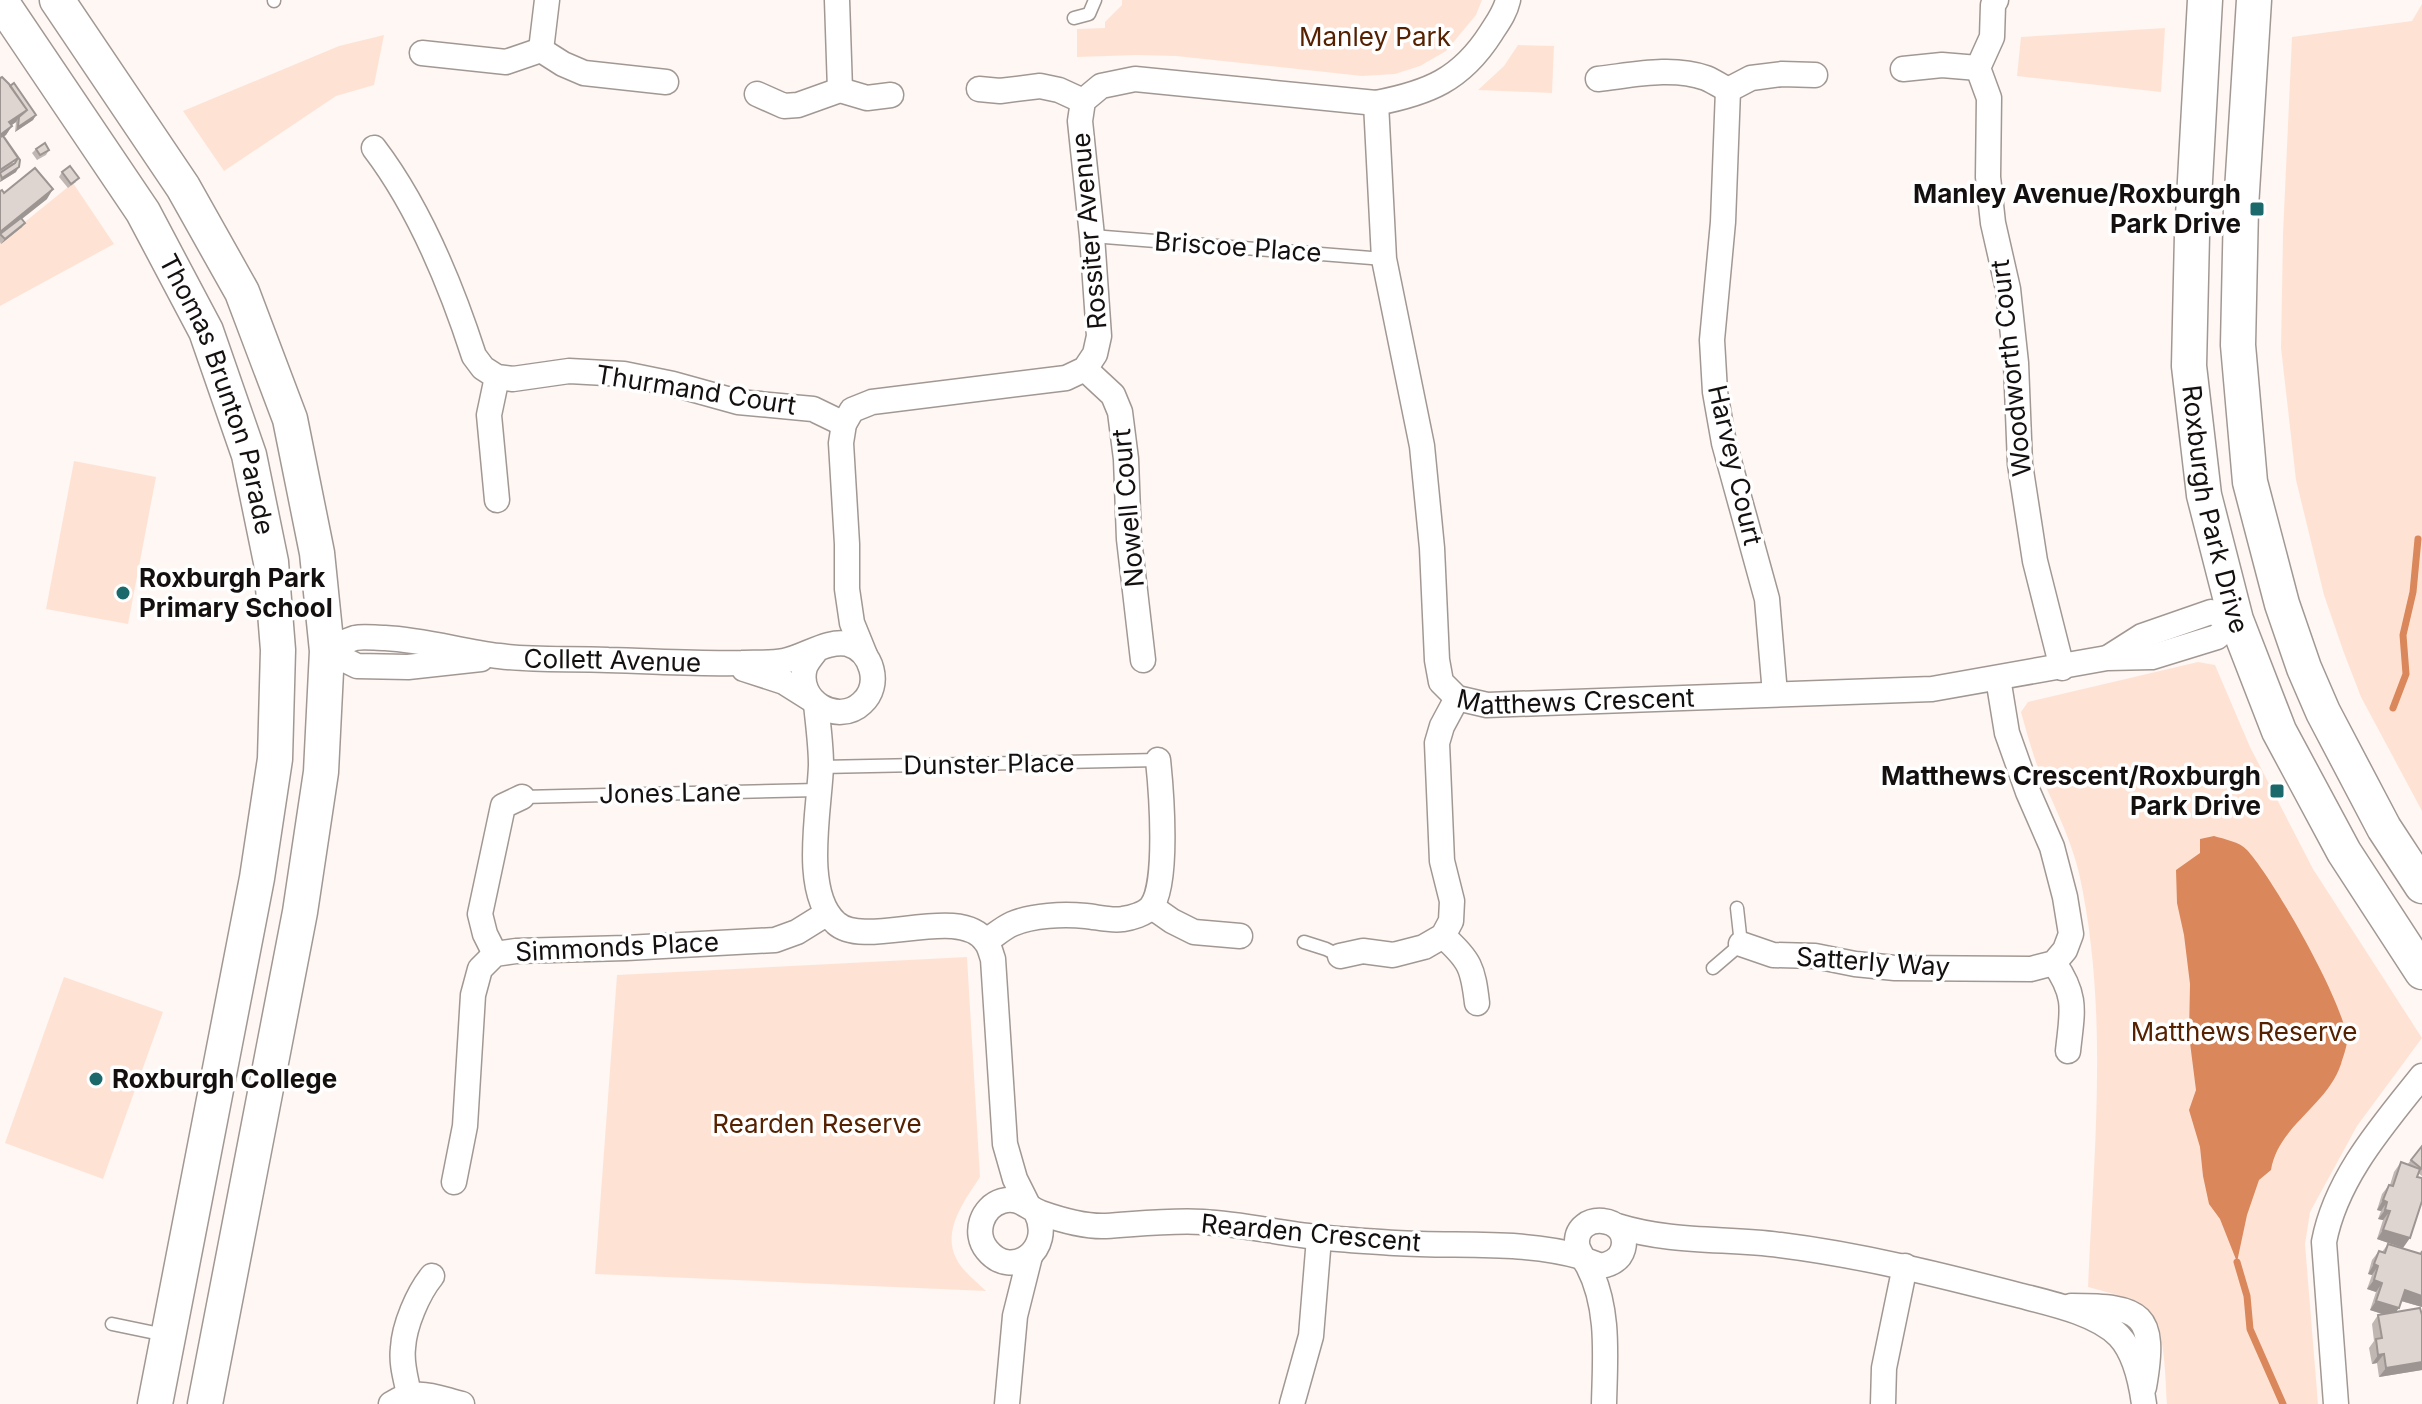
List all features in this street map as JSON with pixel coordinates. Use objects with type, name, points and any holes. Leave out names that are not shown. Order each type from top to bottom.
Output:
[{"type":"street","name":"Thomas Brunton Parade","points":[[57,0],[183,187],[242,292],[290,419],[317,553],[323,612],[342,644],[325,695],[321,772],[300,912],[205,1404]]},
{"type":"street","points":[[541,50],[547,0]]},
{"type":"street","points":[[837,0],[840,90]]},
{"type":"street","name":"Rossiter Avenue","points":[[844,424],[852,410],[872,402],[1066,378],[1085,369],[1095,354],[1099,336],[1080,121],[1083,101],[1101,86],[1135,79],[1376,103],[1412,96],[1452,77],[1481,48],[1505,11],[1508,0]]},
{"type":"street","points":[[1903,69],[1942,65],[1978,68],[1992,37],[1993,5],[1996,0]]},
{"type":"street","name":"Roxburgh Park Drive","points":[[2205,0],[2192,235],[2189,366],[2204,495],[2227,621],[2261,687],[2279,731],[2344,852],[2422,972]]},
{"type":"street","name":"Roxburgh Park Drive","points":[[2254,0],[2241,207],[2238,345],[2250,482],[2282,604],[2304,668],[2323,712],[2384,828],[2422,886]]},
{"type":"street","name":"Thomas Brunton Parade","points":[[6,5],[143,212],[206,331],[249,455],[271,562],[278,650],[275,759],[257,878],[155,1404]]},
{"type":"street","points":[[422,53],[506,62],[541,50]]},
{"type":"street","points":[[541,50],[584,73],[666,82]]},
{"type":"street","name":"Woodworth Court","points":[[1978,68],[1989,98],[1988,177],[2015,348],[2020,464],[2035,561],[2062,668]]},
{"type":"street","points":[[1598,79],[1657,72],[1682,74],[1706,78],[1728,90],[1751,78],[1782,74],[1815,75]]},
{"type":"street","points":[[979,89],[1000,91],[1040,86],[1059,90],[1083,101]]},
{"type":"street","points":[[757,94],[784,106],[798,105],[840,90],[867,98],[891,95]]},
{"type":"street","name":"Harvey Court","points":[[1728,90],[1723,222],[1712,340],[1715,392],[1724,443],[1767,599],[1775,694]]},
{"type":"street","name":"Matthews Crescent","points":[[1376,103],[1384,259],[1422,446],[1432,548],[1437,660],[1441,682],[1457,698],[1487,705],[1932,689],[2107,658],[2152,657],[2227,621],[2282,604]]},
{"type":"street","points":[[374,148],[387,164],[435,252],[474,356],[483,368],[497,377],[489,415],[497,500]]},
{"type":"street","name":"Nowell Court","points":[[1085,369],[1113,395],[1120,412],[1126,459],[1129,539],[1143,660]]},
{"type":"street","name":"Thurmand Court","points":[[497,377],[513,379],[569,371],[624,374],[738,402],[813,409],[844,424]]},
{"type":"street","points":[[819,778],[838,730],[871,689],[873,677],[871,665],[852,623],[847,589],[841,443],[844,424]]},
{"type":"street","points":[[847,589],[836,623],[806,665],[805,689],[814,702],[827,710],[839,712],[861,704]]},
{"type":"street","name":"Collett Avenue","points":[[278,650],[408,639],[499,656]]},
{"type":"street","points":[[817,650],[837,643],[849,644],[865,655]]},
{"type":"street","name":"Collett Avenue","points":[[342,644],[357,666],[408,667],[499,656],[783,662],[817,650]]},
{"type":"street","name":"Collett Avenue","points":[[726,663],[784,682],[814,702]]},
{"type":"street","points":[[325,695],[357,666]]},
{"type":"street","points":[[1998,678],[2007,733],[2052,847],[2065,897],[2071,934],[2065,950],[2054,963],[2067,982],[2073,1006],[2068,1051]]},
{"type":"street","points":[[1340,956],[1363,951],[1393,955],[1424,947],[1443,936],[1451,921],[1452,901],[1442,861],[1437,743],[1457,698]]},
{"type":"street","points":[[814,702],[819,778],[815,850],[819,897],[826,914],[839,927],[860,932],[952,926],[971,929],[986,941],[993,959],[1005,1144],[1015,1179],[1042,1230],[1015,1316],[1007,1404]]},
{"type":"street","points":[[986,941],[1011,924],[1031,918],[1081,916],[1121,920],[1152,907],[1162,864],[1163,799],[1158,760]]},
{"type":"street","points":[[495,954],[480,914],[503,806],[522,797]]},
{"type":"street","points":[[1152,907],[1194,932],[1240,936]]},
{"type":"street","name":"Simmonds Place","points":[[454,1182],[465,1126],[473,995],[480,969],[495,954],[775,940],[797,932],[826,914]]},
{"type":"street","points":[[1443,936],[1463,954],[1474,974],[1477,1003]]},
{"type":"street","name":"Satterly Way","points":[[1741,944],[1773,955],[1815,956],[1895,968],[2031,969],[2054,963]]},
{"type":"street","points":[[2336,1404],[2324,1242],[2327,1222],[2354,1167],[2422,1076]]},
{"type":"street","points":[[1005,1144],[999,1183],[982,1219],[980,1231],[982,1242],[1005,1282],[1015,1316]]},
{"type":"street","points":[[989,1209],[1008,1200],[1032,1208]]},
{"type":"street","name":"Rearden Crescent","points":[[1032,1208],[1096,1226],[1202,1222],[1319,1238],[1400,1244],[1526,1246],[1583,1259]]},
{"type":"street","points":[[1604,1404],[1602,1309],[1596,1283],[1577,1245],[1584,1226],[1601,1220],[1640,1233],[1680,1240],[1778,1244],[1905,1266],[2056,1305],[2126,1309],[2139,1319],[2149,1337],[2144,1400]]},
{"type":"street","name":"Rearden Crescent","points":[[1033,1252],[1096,1226]]},
{"type":"street","name":"Rearden Crescent","points":[[1526,1246],[1584,1226]]},
{"type":"street","points":[[1602,1309],[1607,1284],[1624,1241],[1617,1226]]},
{"type":"street","points":[[1292,1404],[1311,1336],[1319,1238]]},
{"type":"street","points":[[1583,1259],[1601,1266],[1640,1248],[1680,1240]]},
{"type":"street","points":[[989,1252],[1004,1261],[1013,1262],[1033,1252]]},
{"type":"street","points":[[1883,1404],[1884,1368],[1905,1266]]},
{"type":"street","points":[[432,1276],[420,1290],[402,1345],[400,1399],[429,1395],[462,1404]]},
{"type":"lane","points":[[1074,18],[1089,14],[1095,0]]},
{"type":"lane","name":"Briscoe Place","points":[[1092,236],[1384,259]]},
{"type":"lane","name":"Dunster Place","points":[[819,778],[1158,760]]},
{"type":"lane","name":"Jones Lane","points":[[522,797],[819,778]]},
{"type":"lane","points":[[1713,968],[1741,944],[1737,908]]},
{"type":"lane","points":[[1304,942],[1340,956]]},
{"type":"lane","points":[[112,1324],[168,1335]]},
{"type":"green space","name":"Manley Park","points":[[1122,0],[1482,0],[1476,15],[1446,51],[1420,66],[1395,74],[1362,76],[1176,56],[1077,57],[1077,29],[1105,28],[1105,22],[1122,5]]},
{"type":"green space","points":[[2422,4],[2422,811],[2361,697],[2324,595],[2296,480],[2281,348],[2292,37],[2412,21]]},
{"type":"green space","points":[[2165,28],[2161,92],[2017,76],[2021,37]]},
{"type":"green space","points":[[384,35],[374,85],[336,96],[224,171],[183,111],[339,46]]},
{"type":"green space","points":[[1518,45],[1554,46],[1552,93],[1478,90],[1504,66]]},
{"type":"green space","points":[[73,183],[114,244],[0,306],[0,242]]},
{"type":"green space","points":[[74,461],[156,477],[128,624],[46,609]]},
{"type":"green space","name":"Matthews Reserve","points":[[2198,662],[2215,665],[2250,747],[2313,869],[2422,1038],[2357,1126],[2310,1212],[2305,1244],[2318,1404],[2167,1404],[2160,1334],[2152,1316],[2131,1300],[2088,1287],[2096,1131],[2097,1027],[2088,924],[2075,859],[2037,765],[2021,712],[2028,702]]},
{"type":"green space","name":"Rearden Reserve","points":[[967,957],[980,1177],[953,1226],[952,1247],[965,1272],[986,1291],[595,1274],[617,975]]},
{"type":"green space","points":[[64,977],[163,1012],[103,1179],[5,1143]]},
{"type":"shaded area","points":[[2214,836],[2244,847],[2273,886],[2321,971],[2347,1040],[2334,1079],[2283,1141],[2271,1170],[2259,1180],[2247,1215],[2237,1262],[2220,1219],[2209,1204],[2200,1147],[2189,1110],[2196,1090],[2189,1035],[2190,984],[2177,903],[2176,870],[2200,853],[2200,839]]},
{"type":"building","points":[[0,78],[27,110],[9,122],[12,126],[0,135]]},
{"type":"building","points":[[14,83],[36,115],[18,127],[19,117],[27,110],[10,86]]},
{"type":"building","points":[[3,136],[18,158],[0,170],[0,137]]},
{"type":"building","points":[[4,137],[20,160],[19,167],[2,178],[0,173],[18,158]]},
{"type":"building","points":[[45,143],[49,150],[40,155],[36,149]]},
{"type":"building","points":[[70,166],[79,178],[71,184],[62,172]]},
{"type":"building","points":[[35,168],[53,189],[0,232],[0,191],[4,193]]},
{"type":"building","points":[[21,218],[25,223],[5,239],[0,234]]},
{"type":"building","points":[[2422,1146],[2422,1169],[2411,1160]]},
{"type":"building","points":[[2401,1162],[2420,1169],[2417,1177],[2422,1178],[2422,1201],[2410,1238],[2383,1230],[2390,1211],[2385,1210],[2387,1202],[2383,1200],[2389,1185],[2393,1186]]},
{"type":"building","points":[[2388,1244],[2421,1254],[2422,1251],[2422,1296],[2405,1290],[2399,1308],[2376,1301],[2382,1283],[2374,1280],[2378,1266],[2374,1264],[2379,1251],[2385,1253]]},
{"type":"building","points":[[2420,1308],[2422,1362],[2386,1368],[2384,1354],[2378,1355],[2376,1339],[2382,1338],[2378,1315]]},
{"type":"waterway","points":[[2393,708],[2406,674],[2403,635],[2413,592],[2418,539]]},
{"type":"waterway","points":[[2237,1262],[2247,1296],[2250,1329],[2283,1404]]},
{"type":"place","name":"Manley Avenue/Roxburgh Park Drive","points":[[2257,209]]},
{"type":"place","name":"Roxburgh Park Primary School","points":[[123,593]]},
{"type":"place","name":"Matthews Crescent/Roxburgh Park Drive","points":[[2277,791]]},
{"type":"place","name":"Roxburgh College","points":[[96,1079]]}]
